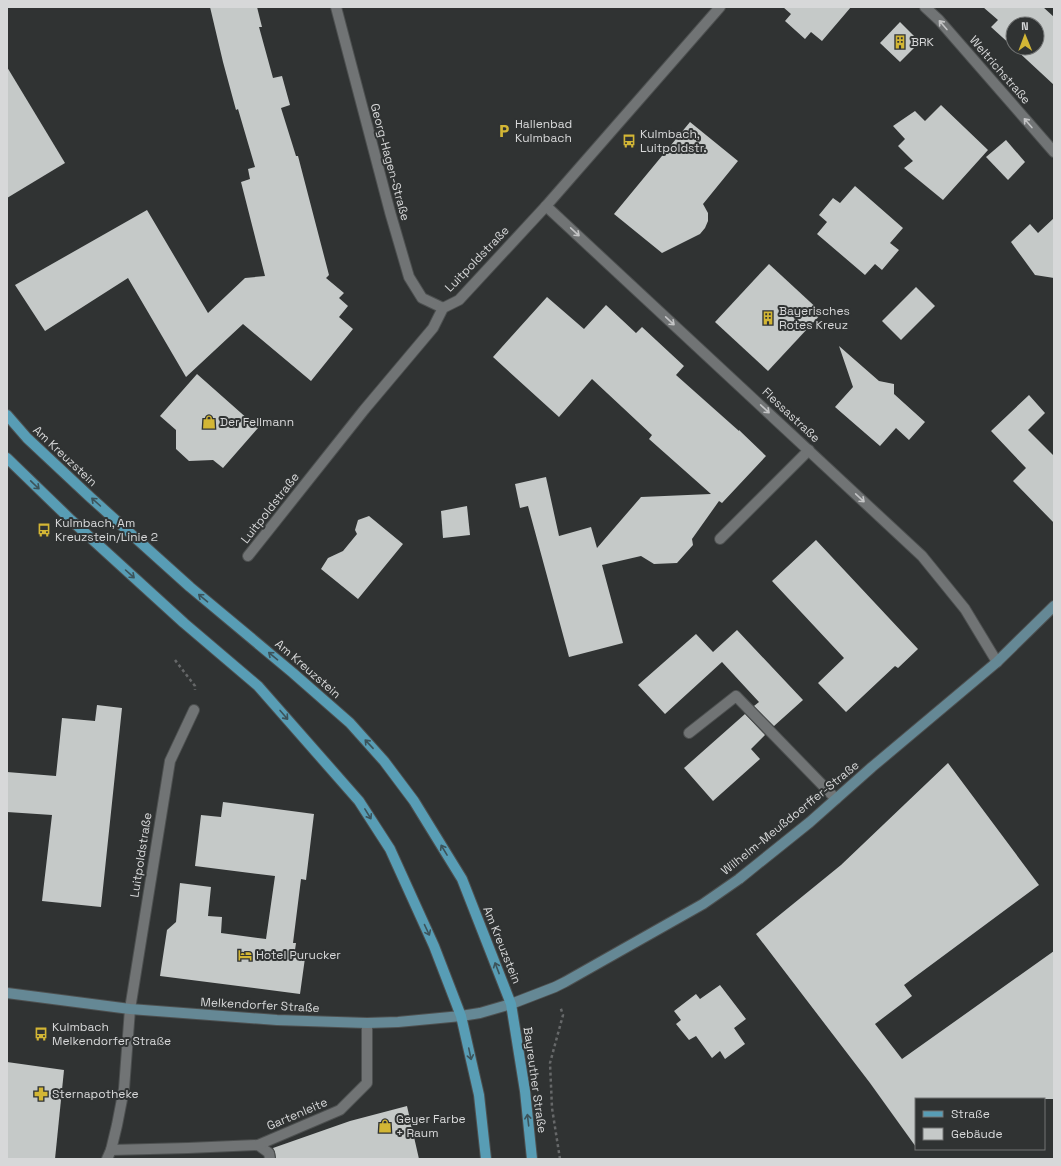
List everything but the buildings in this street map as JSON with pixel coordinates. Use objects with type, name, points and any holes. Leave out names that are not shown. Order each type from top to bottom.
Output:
[{"type":"main road","name":"Am Kreuzstein","points":[[7,415],[27,438],[90,497],[190,587],[292,672],[350,723],[384,760],[414,801],[462,879],[511,1004]]},
{"type":"main road","points":[[7,458],[71,520],[184,623],[258,686],[359,801],[390,849],[434,946],[461,1016],[479,1095],[486,1159]]},
{"type":"main road","name":"Bayreuther Straße","points":[[511,1004],[525,1091],[532,1159]]},
{"type":"street","name":"Georg-Hagen-Straße","points":[[336,7],[390,212],[409,277],[422,298],[443,308]]},
{"type":"street","name":"Luitpoldstraße","points":[[248,556],[364,410],[433,328],[443,308],[459,300],[546,206],[720,7]]},
{"type":"street","name":"Weltrichstraße","points":[[925,7],[939,20],[1054,152]]},
{"type":"street","name":"Flessastraße","points":[[546,206],[922,556],[965,609],[997,662]]},
{"type":"street","points":[[720,539],[809,450]]},
{"type":"street","name":"Wilhelm-Meußdoerffer-Straße","points":[[511,1004],[555,987],[703,904],[739,879],[810,822],[997,662],[1054,606]]},
{"type":"street","points":[[689,733],[736,696],[836,799]]},
{"type":"street","name":"Luitpoldstraße","points":[[109,1154],[124,1090],[130,1010],[170,761],[194,710]]},
{"type":"street","name":"Melkendorfer Straße","points":[[7,992],[130,1010],[277,1020],[367,1023],[398,1022],[461,1016],[480,1013],[511,1004]]},
{"type":"street","name":"Gartenleite","points":[[258,1145],[340,1110],[367,1083],[367,1023]]},
{"type":"street","points":[[109,1154],[188,1148],[258,1145]]},
{"type":"street","name":"Gartenleite","points":[[258,1145],[270,1153],[270,1159]]},
{"type":"path","points":[[175,660],[195,686],[194,710]]},
{"type":"path","points":[[555,987],[563,1015],[550,1063],[552,1108],[560,1159]]},
{"type":"place","name":"BRK","points":[[900,42]]},
{"type":"place","name":"Hallenbad Kulmbach","points":[[504,131]]},
{"type":"place","name":"Kulmbach, Luitpoldstr.","points":[[629,141]]},
{"type":"place","name":"Bayerisches Rotes Kreuz","points":[[768,318]]},
{"type":"place","name":"Der Fellmann","points":[[209,422]]},
{"type":"place","name":"Kulmbach, Am Kreuzstein/Linie 2","points":[[44,530]]},
{"type":"place","name":"Hotel Purucker","points":[[245,955]]},
{"type":"place","name":"Kulmbach Melkendorfer Straße","points":[[41,1034]]},
{"type":"place","name":"Sternapotheke","points":[[41,1094]]},
{"type":"place","name":"Geyer Farbe + Raum","points":[[385,1126]]}]
